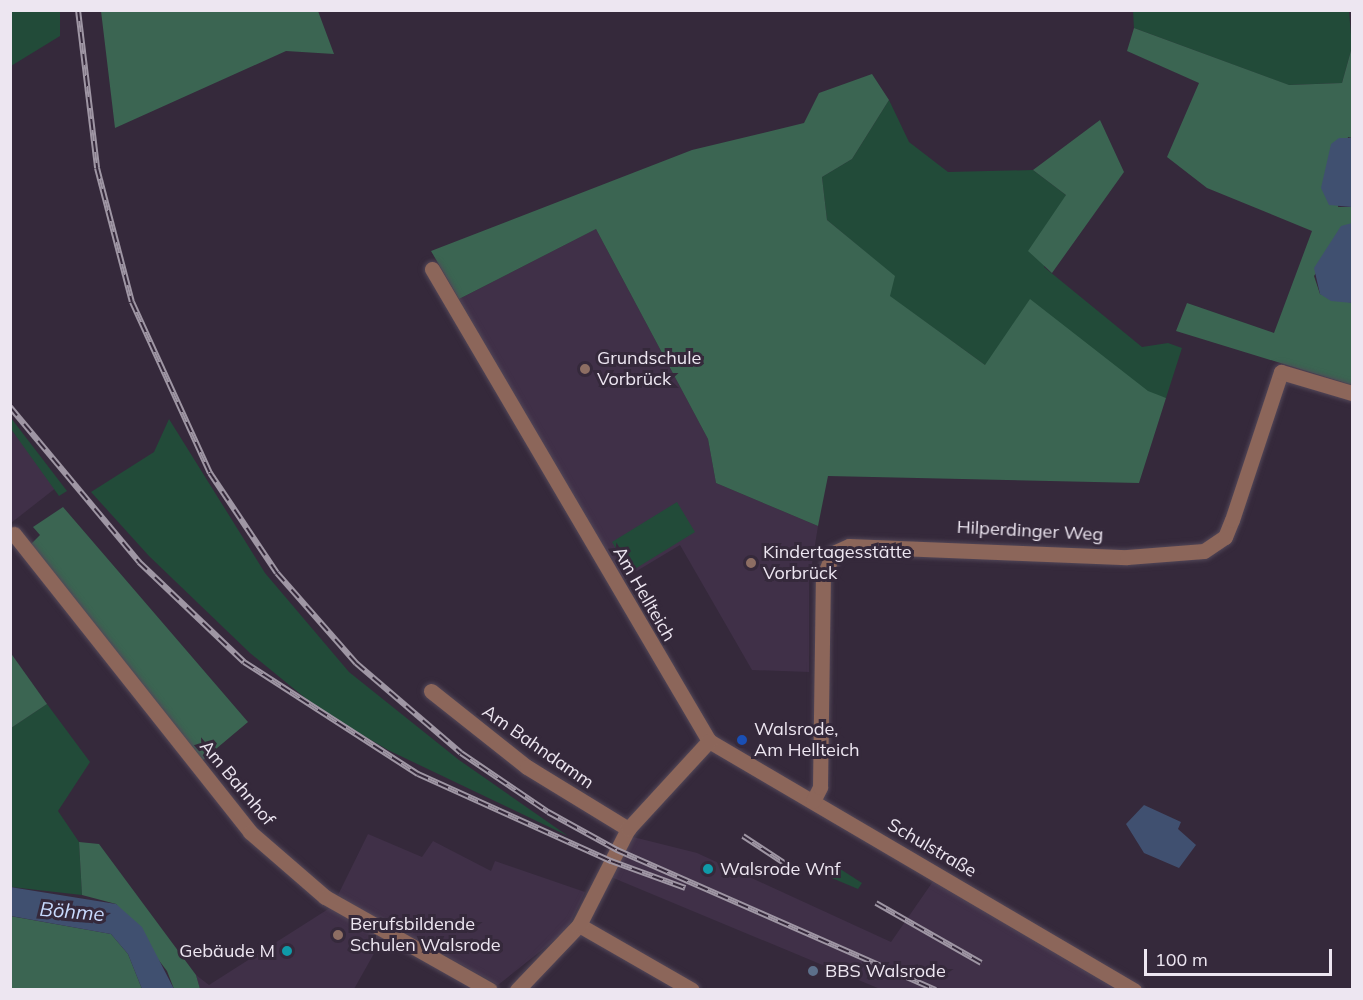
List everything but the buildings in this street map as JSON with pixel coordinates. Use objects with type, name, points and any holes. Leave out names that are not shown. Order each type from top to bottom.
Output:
[{"type":"street","name":"Am Hellteich","points":[[432,269],[709,741]]},
{"type":"street","name":"Hilperdinger Weg","points":[[813,801],[820,786],[823,578],[833,553],[849,546],[1127,557],[1204,551],[1225,537],[1233,520],[1281,372],[1353,393]]},
{"type":"street","name":"Am Bahnhof","points":[[14,534],[250,832],[324,897],[490,990]]},
{"type":"street","name":"Am Bahndamm","points":[[431,691],[527,767],[628,829]]},
{"type":"street","name":"Schulstraße","points":[[709,741],[1134,990]]},
{"type":"street","points":[[517,990],[579,925],[628,829],[709,741]]},
{"type":"street","points":[[579,925],[692,990]]},
{"type":"shaded area","name":"Grundschule Vorbrück","points":[[596,229],[708,439],[716,483],[818,526],[809,582],[809,672],[752,670],[680,545],[620,581],[459,299]]},
{"type":"shaded area","points":[[11,429],[57,487],[11,523]]},
{"type":"shaded area","points":[[368,834],[422,857],[433,841],[491,871],[495,861],[585,892],[567,930],[498,985],[390,925],[354,989],[200,989],[196,975],[209,985],[344,899],[338,895]]},
{"type":"shaded area","points":[[629,836],[697,853],[891,942],[936,877],[1124,989],[880,989],[611,877]]},
{"type":"green space","points":[[11,10],[60,11],[60,36],[11,66]]},
{"type":"green space","points":[[101,11],[318,11],[334,54],[286,51],[115,128]]},
{"type":"green space","points":[[1133,11],[1349,11],[1352,47],[1342,83],[1288,85],[1134,28]]},
{"type":"green space","points":[[1134,28],[1289,85],[1342,83],[1352,47],[1352,138],[1348,137],[1338,207],[1352,207],[1352,223],[1314,276],[1320,294],[1352,303],[1352,385],[1176,331],[1187,303],[1274,333],[1312,231],[1207,188],[1167,157],[1199,83],[1127,51]]},
{"type":"green space","points":[[872,74],[889,100],[852,159],[822,177],[827,220],[895,276],[890,296],[985,365],[1030,299],[1148,391],[1166,398],[1139,483],[828,476],[818,526],[716,483],[708,439],[596,229],[459,299],[431,251],[692,150],[804,123],[819,93]]},
{"type":"green space","points":[[889,100],[909,142],[948,172],[1033,170],[1066,195],[1044,267],[1142,347],[1168,343],[1182,348],[1166,398],[985,365],[889,296],[894,276],[827,220],[822,177],[852,159]]},
{"type":"green space","points":[[1100,120],[1124,172],[1052,273],[1028,251],[1066,195],[1033,170]]},
{"type":"green space","points":[[10,418],[67,491],[59,496],[11,429]]},
{"type":"green space","points":[[169,419],[265,573],[349,672],[459,760],[568,836],[388,750],[320,710],[250,653],[149,556],[91,492],[154,452]]},
{"type":"green space","points":[[677,502],[695,532],[630,572],[612,542]]},
{"type":"green space","points":[[63,507],[248,722],[198,764],[31,544],[40,535],[33,527]]},
{"type":"green space","points":[[10,652],[47,704],[11,728],[10,728]]},
{"type":"green space","points":[[47,704],[90,762],[58,811],[79,842],[82,895],[11,887],[11,728]]},
{"type":"green space","points":[[79,842],[99,844],[196,975],[200,989],[174,989],[167,971],[116,904],[82,895]]},
{"type":"green space","points":[[834,865],[862,883],[858,889],[827,876]]},
{"type":"green space","points":[[10,916],[111,934],[128,954],[142,989],[11,989]]},
{"type":"water","points":[[1339,138],[1352,138],[1352,207],[1329,205],[1321,188],[1331,144]]},
{"type":"water","points":[[1352,223],[1352,303],[1331,301],[1320,294],[1314,268],[1341,226]]},
{"type":"water","points":[[1144,805],[1181,822],[1178,829],[1196,845],[1179,868],[1144,853],[1126,824]]},
{"type":"water","name":"Böhme","points":[[10,887],[116,904],[142,927],[174,989],[142,989],[128,954],[111,934],[11,916]]},
{"type":"railway","points":[[78,10],[97,168],[132,302],[210,473],[277,573],[356,663],[461,753],[548,812],[617,850],[936,990]]},
{"type":"railway","points":[[10,407],[139,562],[244,662],[418,774],[611,861],[685,888]]},
{"type":"railway","points":[[743,836],[798,872]]},
{"type":"railway","points":[[876,903],[981,963]]},
{"type":"place","name":"Grundschule Vorbrück","points":[[585,369]]},
{"type":"place","name":"Kindertagesstätte Vorbrück","points":[[751,563]]},
{"type":"place","name":"Walsrode, Am Hellteich","points":[[742,740]]},
{"type":"place","name":"Walsrode Wnf","points":[[708,869]]},
{"type":"place","name":"Berufsbildende Schulen Walsrode","points":[[338,935]]},
{"type":"place","name":"Gebäude M","points":[[287,951]]},
{"type":"place","name":"BBS Walsrode","points":[[813,971]]}]
